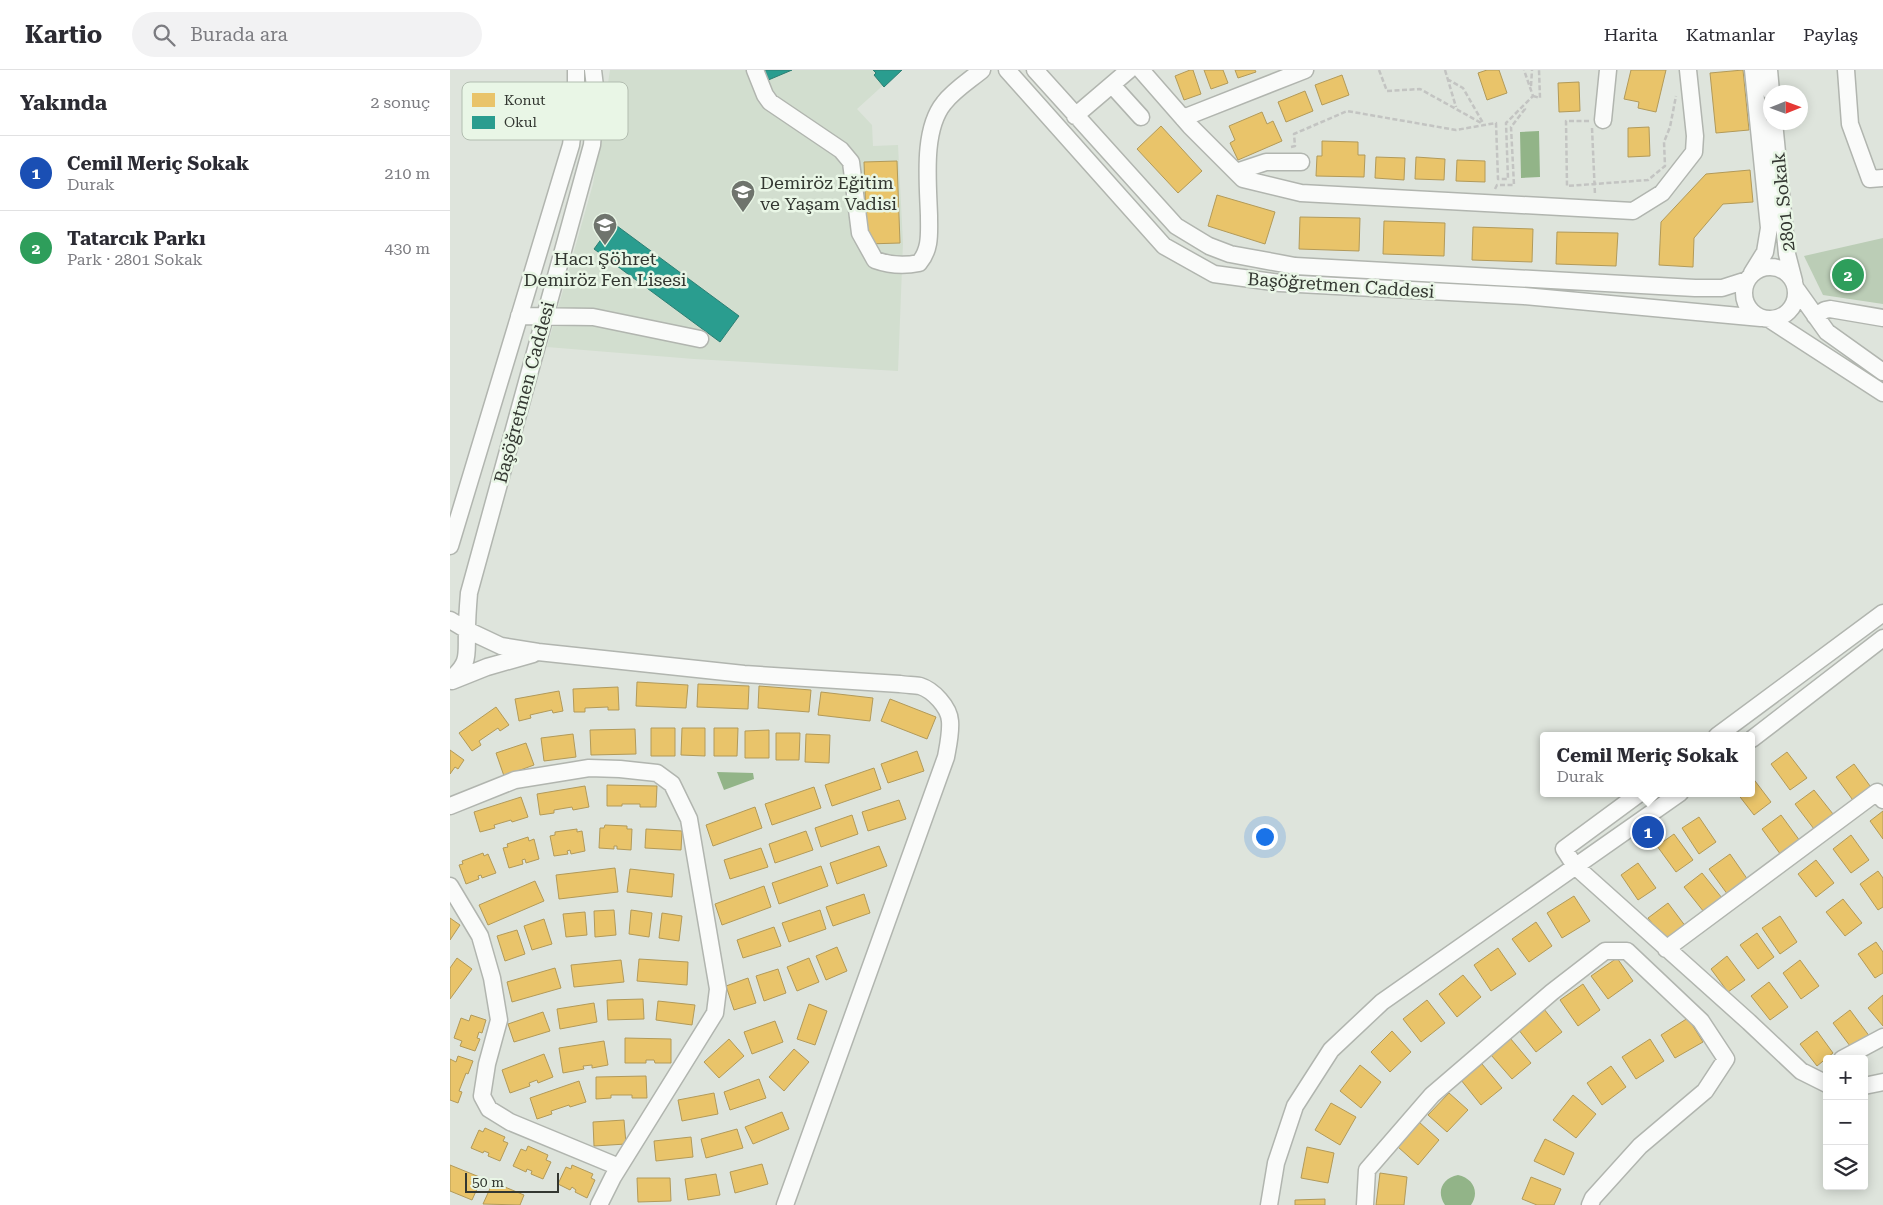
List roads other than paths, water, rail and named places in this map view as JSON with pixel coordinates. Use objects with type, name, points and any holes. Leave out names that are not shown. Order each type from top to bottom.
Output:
[{"type":"street","points":[[755,70],[765,96],[770,102],[841,150],[851,162],[860,233],[875,260],[883,263],[910,265],[920,264],[926,255],[929,242],[928,158],[933,126],[945,102],[982,70]]},
{"type":"street","name":"Başöğretmen Caddesi","points":[[1007,70],[1164,246],[1214,274],[1280,283],[1524,296],[1765,319]]},
{"type":"street","name":"Başöğretmen Caddesi","points":[[1035,70],[1176,226],[1209,246],[1230,254],[1295,266],[1695,288],[1722,288],[1750,276],[1759,268],[1776,266],[1783,270],[1795,286]]},
{"type":"street","points":[[1075,116],[1129,70]]},
{"type":"street","points":[[1142,70],[1183,118],[1244,179],[1301,192],[1632,211],[1662,194],[1694,152],[1695,136],[1688,70]]},
{"type":"street","points":[[1183,118],[1305,70]]},
{"type":"street","points":[[1602,120],[1608,70]]},
{"type":"street","points":[[1753,70],[1774,202],[1765,252],[1744,289],[1744,298],[1747,306],[1753,313],[1883,393]]},
{"type":"street","points":[[1769,70],[1770,85]]},
{"type":"street","points":[[1846,70],[1850,124],[1870,179],[1883,178]]},
{"type":"street","points":[[1112,85],[1141,117]]},
{"type":"street","name":"2801 Sokak","points":[[1774,130],[1774,202],[1795,286],[1827,332],[1883,372]]},
{"type":"street","name":"Başöğretmen Caddesi","points":[[450,546],[572,140]]},
{"type":"street","name":"Başöğretmen Caddesi","points":[[450,681],[461,671],[468,654],[466,630],[469,593],[592,140]]},
{"type":"street","points":[[1236,172],[1266,162],[1301,162]]},
{"type":"street","points":[[1765,319],[1787,315],[1796,299],[1795,286]]},
{"type":"street","points":[[1815,316],[1830,309],[1883,318]]},
{"type":"street","points":[[519,316],[593,317],[700,339]]},
{"type":"street","points":[[1722,732],[1883,613]]},
{"type":"street","points":[[450,620],[466,630],[501,646],[538,652],[744,674],[900,684],[921,687],[934,695],[943,706],[950,720],[946,757],[785,1205]]},
{"type":"street","points":[[1755,737],[1883,638]]},
{"type":"street","points":[[450,681],[487,667],[538,652]]},
{"type":"street","points":[[450,806],[515,780],[589,768],[620,769],[657,773],[672,784],[689,818],[718,989],[715,1013],[619,1167],[599,1205]]},
{"type":"street","points":[[1666,949],[1877,792],[1883,800]]},
{"type":"street","points":[[1635,797],[1564,850],[1574,866],[1749,1022],[1801,1071],[1823,1082]]},
{"type":"street","points":[[1269,1205],[1276,1163],[1295,1106],[1331,1050],[1382,1002],[1674,797]]},
{"type":"street","points":[[450,886],[480,936],[492,978],[499,1020],[487,1064],[482,1096],[489,1109],[510,1122],[619,1167]]},
{"type":"street","points":[[1365,1205],[1368,1170],[1432,1094],[1552,992],[1605,951],[1627,951],[1701,1021],[1726,1060],[1705,1091],[1640,1146],[1593,1198],[1590,1205]]},
{"type":"street","points":[[1849,1055],[1883,1037]]},
{"type":"street","points":[[1810,1076],[1823,1069]]},
{"type":"street","points":[[1868,1085],[1883,1082]]},
{"type":"place","name":"Demiröz Eğitim ve Yaşam Vadisi","points":[[743,213]]},
{"type":"place","name":"Hacı Şöhret Demiröz Fen Lisesi","points":[[605,246]]},
{"type":"place","name":"Tatarcık Parkı","points":[[1848,275]]},
{"type":"place","name":"Cemil Meriç Sokak","points":[[1648,832]]}]
